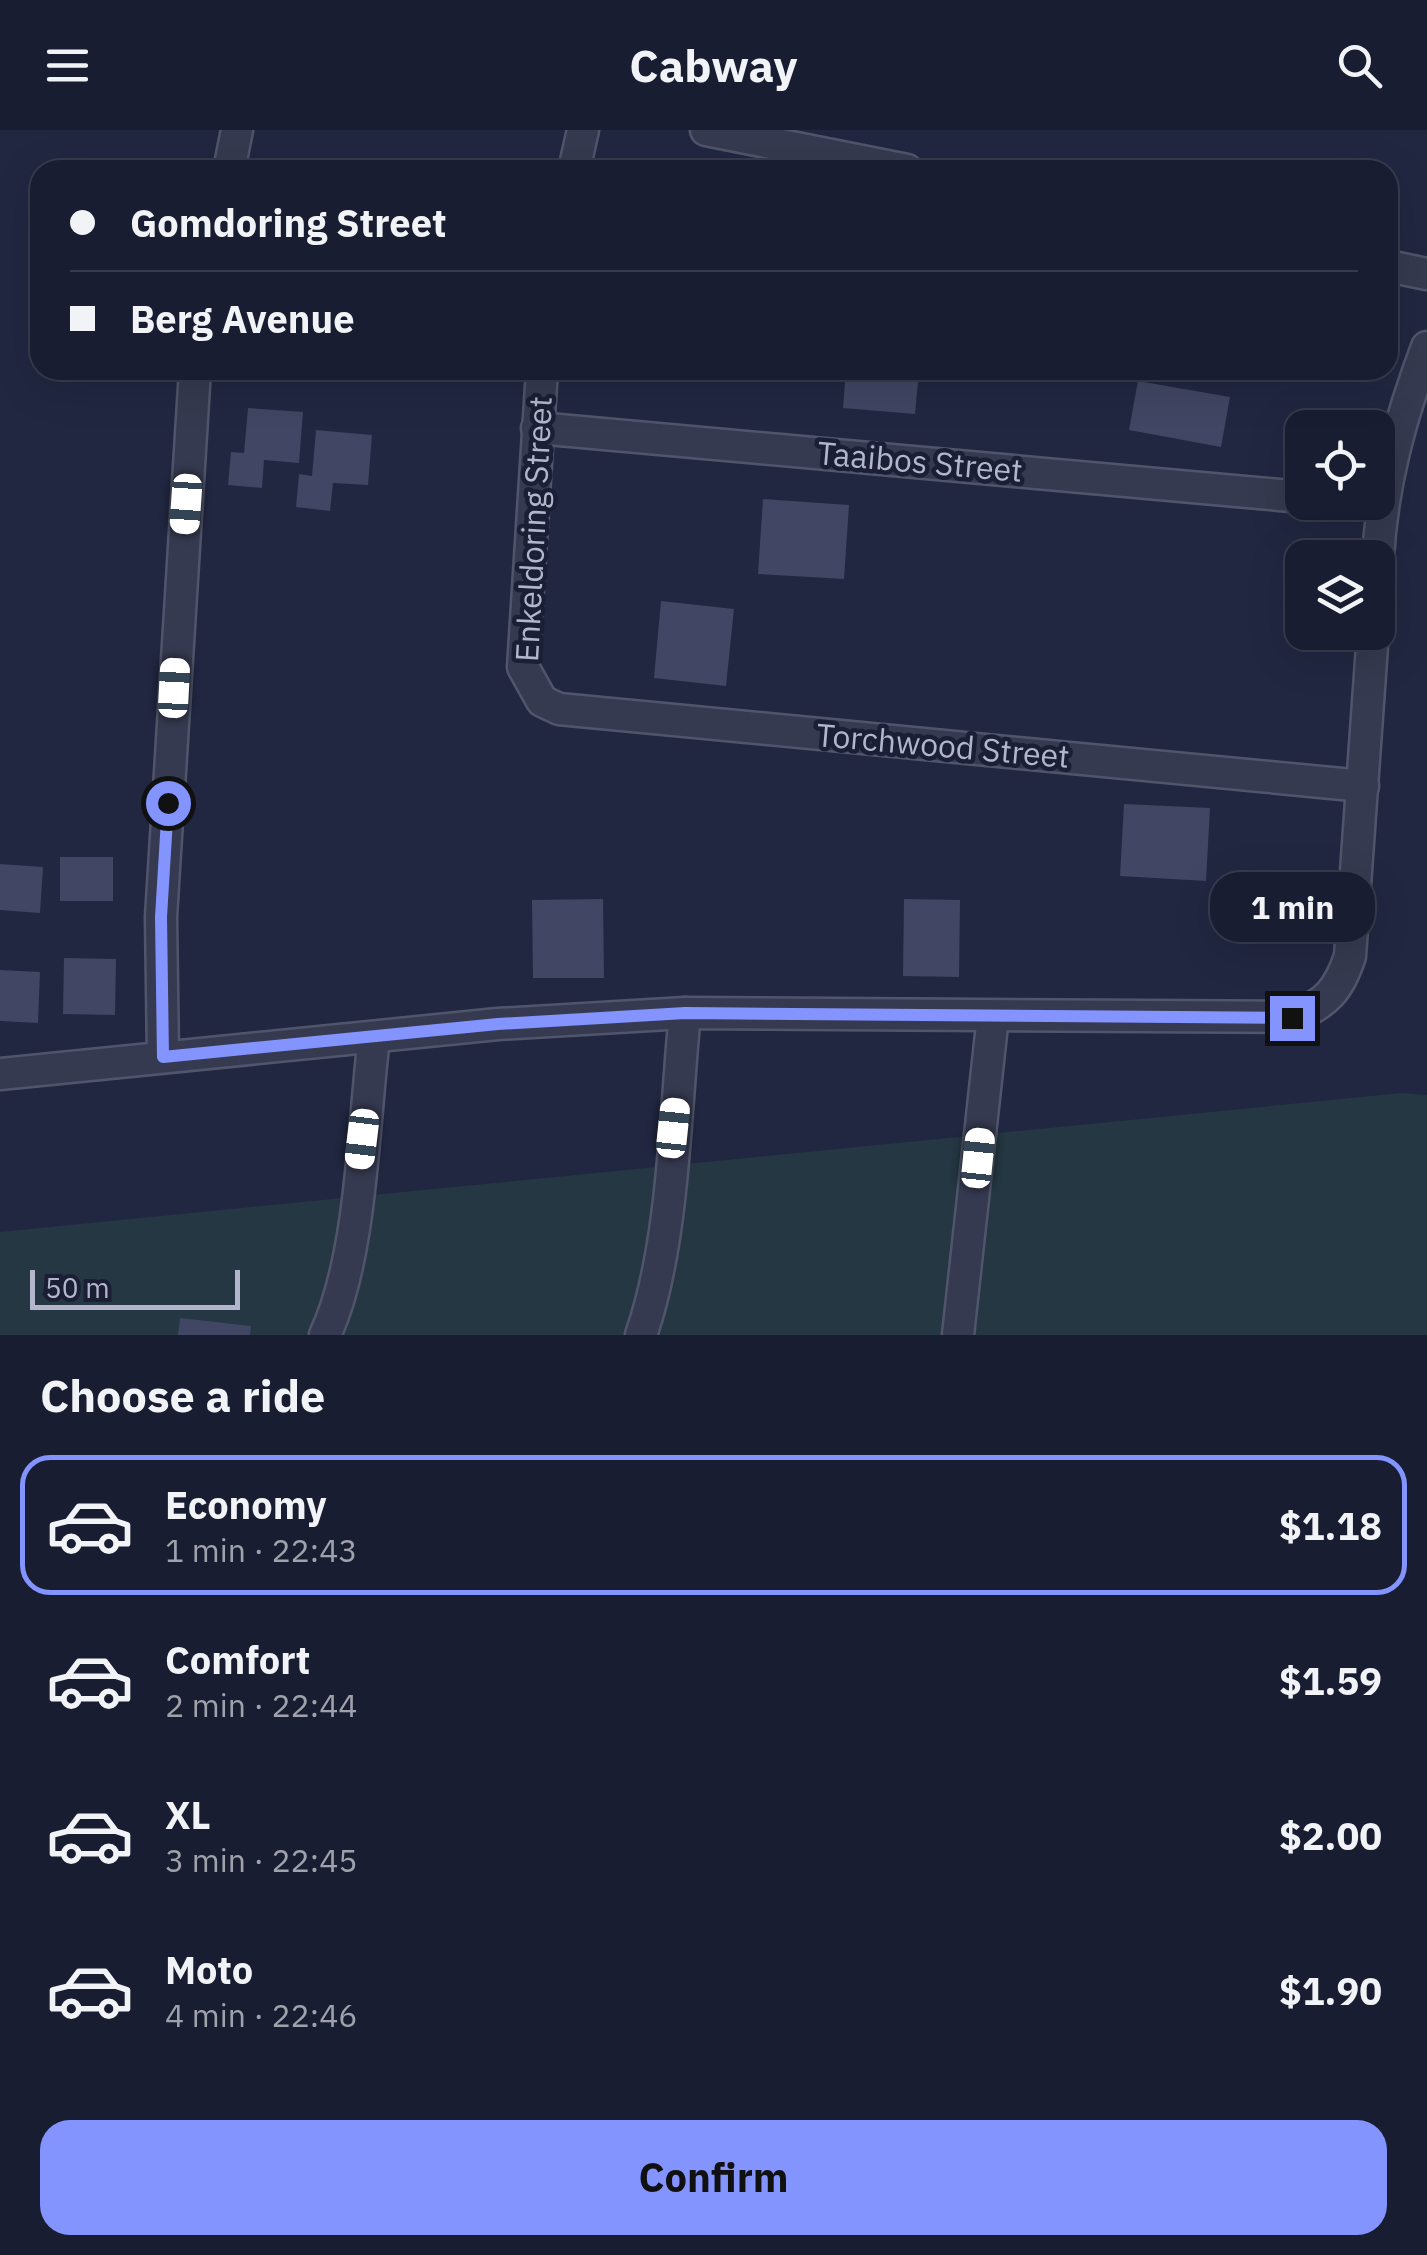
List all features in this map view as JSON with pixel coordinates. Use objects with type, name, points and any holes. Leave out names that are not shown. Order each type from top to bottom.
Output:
[{"type":"street","points":[[231,160],[236,130]]},
{"type":"street","points":[[576,160],[582,130]]},
{"type":"street","points":[[706,130],[856,160]]},
{"type":"street","points":[[1398,268],[1427,274]]},
{"type":"street","points":[[1395,438],[1427,347]]},
{"type":"street","points":[[163,1057],[161,917],[194,380]]},
{"type":"street","name":"Enkeldoring Street","points":[[531,688],[523,667],[523,641],[541,380]]},
{"type":"street","name":"Taaibos Street","points":[[537,428],[1285,494]]},
{"type":"street","points":[[0,1074],[685,1013],[1292,1018],[1319,1007],[1340,988],[1350,956],[1372,650]]},
{"type":"street","name":"Torchwood Street","points":[[531,688],[542,701],[559,709],[624,718],[1363,786]]},
{"type":"street","points":[[642,1335],[653,1302],[662,1244],[685,1013]]},
{"type":"street","points":[[958,1335],[993,1016]]},
{"type":"street","points":[[325,1335],[343,1283],[350,1241],[374,1038]]},
{"type":"shaded area","points":[[1402,1093],[1427,1095],[1427,1335],[0,1335],[0,1232]]},
{"type":"building","points":[[845,380],[918,380],[915,414],[843,408]]},
{"type":"building","points":[[1138,381],[1230,397],[1221,447],[1129,430]]},
{"type":"building","points":[[248,408],[303,412],[299,463],[264,460],[262,488],[228,485],[231,452],[244,453]]},
{"type":"building","points":[[316,430],[372,435],[368,485],[333,483],[330,511],[296,507],[299,474],[312,476]]},
{"type":"building","points":[[763,499],[849,505],[844,579],[758,574]]},
{"type":"building","points":[[661,601],[734,609],[726,686],[654,678]]},
{"type":"building","points":[[1124,804],[1210,808],[1206,881],[1120,876]]},
{"type":"building","points":[[60,857],[113,857],[113,901],[60,901]]},
{"type":"building","points":[[0,864],[43,867],[40,913],[0,910]]},
{"type":"building","points":[[603,899],[604,978],[533,978],[532,900]]},
{"type":"building","points":[[904,899],[960,900],[959,977],[903,976]]},
{"type":"building","points":[[64,958],[116,959],[115,1015],[63,1014]]},
{"type":"building","points":[[0,970],[40,972],[38,1023],[0,1021]]},
{"type":"building","points":[[180,1318],[251,1326],[250,1335],[178,1335]]},
{"type":"route","points":[[168,803],[161,917],[163,1057],[498,1024],[685,1013],[1292,1018]]}]
